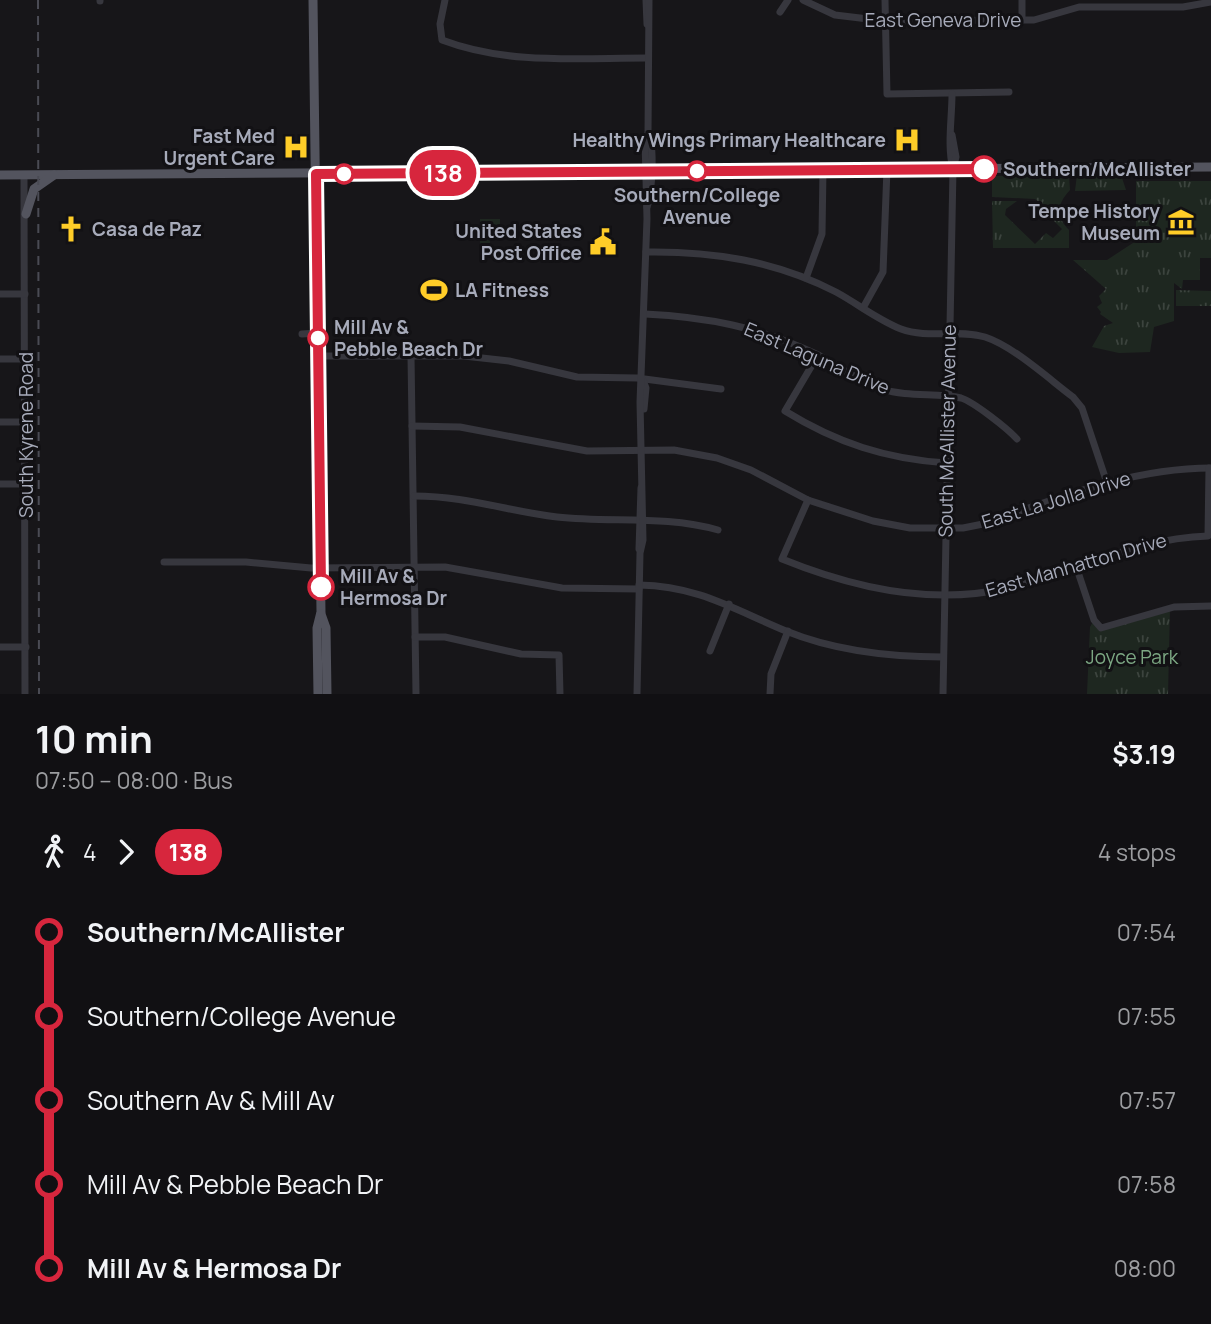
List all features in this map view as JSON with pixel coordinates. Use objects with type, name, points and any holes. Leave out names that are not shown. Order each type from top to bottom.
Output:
[{"type":"main road","points":[[313,0],[321,614],[317,628],[318,694]]},
{"type":"main road","points":[[0,175],[1211,167]]},
{"type":"main road","points":[[26,214],[34,189],[54,175]]},
{"type":"main road","points":[[321,614],[326,628],[327,694]]},
{"type":"street","points":[[445,0],[440,23],[442,40],[464,48],[514,58],[647,58]]},
{"type":"street","points":[[637,694],[643,413],[646,395],[643,380],[648,171],[645,139],[648,134],[648,0]]},
{"type":"street","points":[[780,12],[788,0]]},
{"type":"street","name":"East Geneva Drive","points":[[803,0],[835,15],[885,21],[1034,20],[1079,7],[1211,2]]},
{"type":"street","points":[[885,0],[887,94],[1009,92]]},
{"type":"street","points":[[1022,0],[1022,20]]},
{"type":"street","name":"South McAllister Avenue","points":[[943,694],[947,398],[953,169],[956,149],[952,135],[952,94]]},
{"type":"street","points":[[863,307],[883,272],[887,169]]},
{"type":"street","points":[[806,278],[822,234],[823,170]]},
{"type":"street","name":"South Kyrene Road","points":[[24,175],[26,694]]},
{"type":"street","points":[[646,252],[703,252],[773,266],[806,278],[903,329],[926,334],[984,337],[998,343],[1073,397],[1082,408],[1107,483]]},
{"type":"street","points":[[0,294],[25,294]]},
{"type":"street","name":"East Laguna Drive","points":[[645,314],[695,317],[766,332],[882,389],[915,397],[962,398],[1017,439]]},
{"type":"street","points":[[302,334],[318,333]]},
{"type":"street","points":[[817,355],[785,411],[840,442],[871,453],[907,461],[947,463]]},
{"type":"street","points":[[318,356],[474,357],[578,377],[643,380],[721,389]]},
{"type":"street","points":[[411,356],[416,694]]},
{"type":"street","points":[[0,359],[25,359]]},
{"type":"street","points":[[0,422],[26,422]]},
{"type":"street","name":"East La Jolla Drive","points":[[412,426],[460,427],[587,451],[674,450],[717,458],[751,470],[808,500],[873,521],[910,528],[983,524],[1107,483],[1154,471],[1210,468]]},
{"type":"street","name":"East Manhatton Drive","points":[[808,500],[782,559],[827,577],[864,587],[944,593],[1006,588],[1146,543],[1173,537],[1208,536],[1210,468]]},
{"type":"street","points":[[0,484],[26,484]]},
{"type":"street","points":[[414,496],[471,499],[555,517],[662,519],[718,530]]},
{"type":"street","points":[[164,562],[246,562],[320,568],[454,568],[562,588],[678,587],[729,604],[788,631],[844,648],[912,657],[943,657]]},
{"type":"street","points":[[1076,566],[1094,620],[1101,628],[1174,607],[1211,606]]},
{"type":"street","points":[[710,651],[729,604]]},
{"type":"street","points":[[770,694],[771,674],[788,631]]},
{"type":"street","points":[[415,638],[445,637],[521,654],[559,655],[559,694]]},
{"type":"street","points":[[0,646],[26,646]]},
{"type":"green space","points":[[1069,175],[1070,190],[1062,200],[1059,210],[1061,220],[1069,230],[1069,248],[993,248],[992,201],[1017,201],[1006,209],[1005,215],[1035,244],[1046,233],[1053,238],[1062,229],[1054,221],[1056,214],[1035,199],[992,197],[992,176]]},
{"type":"green space","points":[[1077,175],[1121,175],[1126,190],[1075,191]]},
{"type":"green space","points":[[1136,181],[1211,181],[1211,258],[1200,258],[1200,280],[1183,280],[1182,289],[1174,283],[1174,321],[1154,327],[1150,352],[1119,353],[1092,347],[1104,326],[1113,323],[1100,314],[1097,307],[1102,303],[1099,296],[1106,289],[1073,260],[1107,260],[1136,241]]},
{"type":"green space","points":[[480,219],[500,219],[500,235],[490,235],[490,245],[480,245]]},
{"type":"green space","points":[[1176,290],[1211,291],[1211,306],[1176,306]]},
{"type":"green space","name":"Joyce Park","points":[[1170,608],[1168,694],[1087,694],[1090,627],[1094,620],[1101,628]]},
{"type":"railway","points":[[38,0],[39,694]]},
{"type":"bus line","name":"138","points":[[321,587],[316,174],[984,169]]},
{"type":"place","name":"Healthy Wings Primary Healthcare","points":[[907,140]]},
{"type":"place","name":"Fast Med Urgent Care","points":[[296,147]]},
{"type":"place","name":"Southern/McAllister","points":[[984,169]]},
{"type":"place","name":"Southern/College Avenue","points":[[697,171]]},
{"type":"place","name":"Tempe History Museum","points":[[1181,222]]},
{"type":"place","name":"Casa de Paz","points":[[71,229]]},
{"type":"place","name":"United States Post Office","points":[[603,242]]},
{"type":"place","name":"LA Fitness","points":[[434,290]]},
{"type":"place","name":"Mill Av & Pebble Beach Dr","points":[[318,338]]},
{"type":"place","name":"Mill Av & Hermosa Dr","points":[[321,587]]}]
